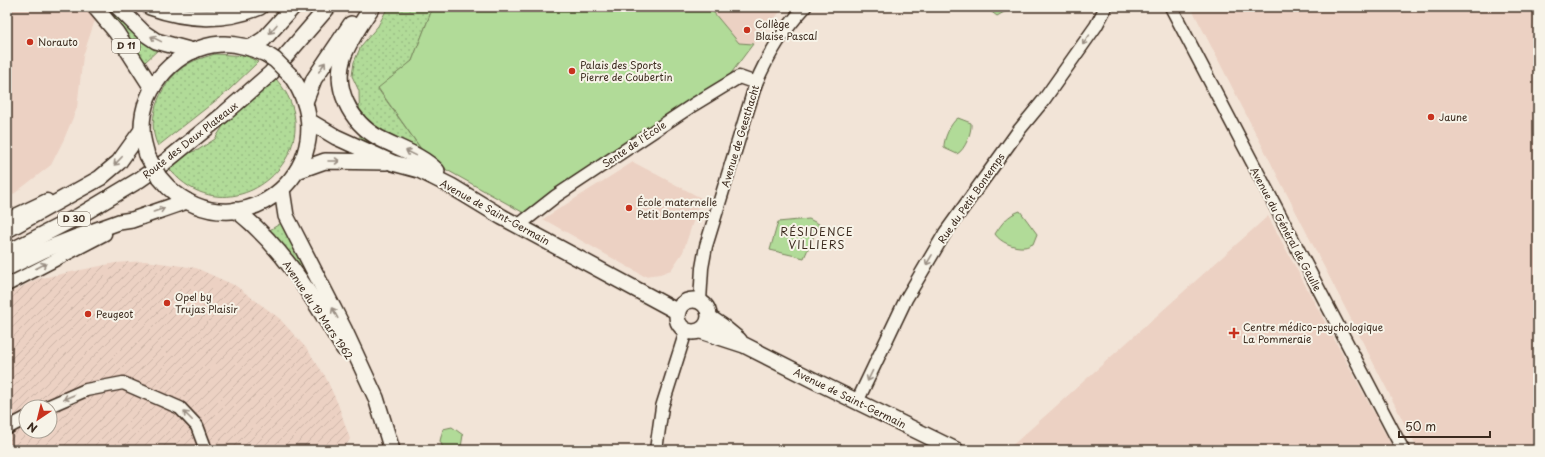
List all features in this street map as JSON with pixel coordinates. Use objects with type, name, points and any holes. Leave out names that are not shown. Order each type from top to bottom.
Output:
[{"type":"main road","name":"D 11","points":[[95,7],[116,32],[152,88]]},
{"type":"main road","name":"D 11","points":[[118,7],[144,33],[156,41],[193,51]]},
{"type":"main road","points":[[150,7],[177,15],[213,18],[230,16],[260,7]]},
{"type":"main road","points":[[250,48],[264,39],[293,7]]},
{"type":"main road","name":"Route des Deux Plateaux","points":[[7,243],[74,209],[135,172],[162,153],[262,68],[285,45],[317,7]]},
{"type":"main road","name":"Route des Deux Plateaux","points":[[7,253],[79,216],[166,162],[271,73],[328,7]]},
{"type":"main road","points":[[305,102],[314,79],[363,7]]},
{"type":"main road","points":[[372,7],[349,44],[342,62],[341,88],[349,110],[361,125],[369,132],[378,138],[415,155],[435,169],[451,186]]},
{"type":"main road","points":[[221,44],[250,48],[266,54],[275,60],[291,76],[299,87],[305,102],[309,121],[307,147],[297,171],[282,190],[256,205],[236,210],[211,209],[187,201],[175,194],[159,177],[147,154],[142,130],[147,101],[152,88],[160,76],[170,66],[181,57],[193,51],[207,46],[221,44]]},
{"type":"main road","name":"Avenue de Saint-Germain","points":[[309,121],[330,134],[393,162],[419,170],[451,186],[678,312]]},
{"type":"main road","points":[[7,230],[100,178],[119,162],[142,130]]},
{"type":"main road","points":[[297,171],[325,161],[393,162]]},
{"type":"main road","name":"Avenue du 19 Mars 1962","points":[[282,190],[286,216],[344,329],[376,398],[392,450]]},
{"type":"main road","points":[[7,268],[71,239],[119,222],[132,220],[187,201]]},
{"type":"main road","name":"Avenue du 19 Mars 1962","points":[[236,210],[262,232],[293,269],[376,398]]},
{"type":"main road","points":[[689,300],[700,301],[708,308],[710,318],[705,328],[701,331],[686,331],[678,323],[678,312],[684,303],[689,300]]},
{"type":"main road","name":"Avenue de Saint-Germain","points":[[710,318],[744,345]]},
{"type":"main road","name":"Avenue de Saint-Germain","points":[[701,331],[744,345],[956,450]]},
{"type":"street","name":"Avenue de Geesthacht","points":[[700,301],[702,268],[706,246],[756,83],[767,58],[781,35],[805,7]]},
{"type":"street","name":"Rue du Petit Bontemps","points":[[857,402],[906,299],[945,233],[1020,129],[1043,101],[1096,26],[1106,7]]},
{"type":"street","name":"Avenue du Général de Gaulle","points":[[1171,7],[1403,450]]},
{"type":"street","name":"Sente de l'École","points":[[519,225],[556,196],[704,98],[740,77],[756,83]]},
{"type":"street","points":[[7,219],[64,191],[78,190]]},
{"type":"street","points":[[7,285],[98,236],[122,227],[132,220]]},
{"type":"street","points":[[656,450],[662,407],[686,331]]},
{"type":"street","points":[[58,402],[86,390],[123,382],[180,408],[197,426],[206,450]]},
{"type":"street","points":[[7,428],[18,422]]},
{"type":"shaded area","points":[[7,7],[108,7],[94,23],[83,56],[77,108],[51,165],[15,193],[7,197]]},
{"type":"shaded area","name":"Collège Blaise Pascal","points":[[709,7],[784,7],[753,44],[739,43]]},
{"type":"shaded area","points":[[1191,7],[1538,7],[1538,450],[1418,450]]},
{"type":"shaded area","name":"École maternelle Petit Bontemps","points":[[633,162],[701,198],[683,252],[671,270],[660,274],[644,276],[543,219]]},
{"type":"shaded area","name":"Centre médico-psychologique La Pommeraie","points":[[1268,216],[1394,450],[1007,450]]},
{"type":"shaded area","points":[[146,261],[196,268],[236,286],[279,318],[307,349],[325,376],[338,404],[350,439],[343,450],[7,450],[7,295],[37,279],[115,263]]},
{"type":"green space","points":[[102,7],[112,7],[159,49],[145,62]]},
{"type":"green space","points":[[388,7],[433,7],[412,61],[378,89],[429,160],[405,158],[389,154],[365,146],[360,139],[359,91],[352,76],[354,62],[361,46],[378,26]]},
{"type":"green space","points":[[433,7],[709,7],[739,43],[753,44],[729,76],[524,213],[429,160],[378,88],[412,61]]},
{"type":"green space","points":[[990,7],[1013,7],[997,16],[989,10]]},
{"type":"green space","points":[[215,54],[247,56],[258,62],[228,91],[158,146],[154,135],[153,123],[154,112],[163,89],[170,79],[188,64],[198,59]]},
{"type":"green space","points":[[275,78],[292,105],[295,133],[286,158],[269,179],[246,192],[219,196],[192,188],[167,166],[181,155],[198,150],[215,139],[230,115]]},
{"type":"green space","points":[[958,118],[971,123],[971,127],[963,149],[957,154],[944,148],[944,145],[950,127]]},
{"type":"green space","points":[[1020,211],[1037,234],[1033,244],[1025,247],[1016,247],[1008,244],[1000,240],[995,234],[1006,220]]},
{"type":"green space","points":[[809,219],[819,224],[804,258],[770,250],[778,222]]},
{"type":"green space","points":[[283,222],[341,331],[268,231]]},
{"type":"green space","points":[[452,427],[463,435],[461,447],[459,450],[444,450],[440,441],[443,429]]},
{"type":"place","name":"Collège Blaise Pascal","points":[[747,30]]},
{"type":"place","name":"Norauto","points":[[30,42]]},
{"type":"place","name":"Palais des Sports Pierre de Coubertin","points":[[572,71]]},
{"type":"place","name":"Jaune","points":[[1431,117]]},
{"type":"place","name":"École maternelle Petit Bontemps","points":[[629,208]]},
{"type":"place","name":"Opel by Trujas Plaisir","points":[[167,303]]},
{"type":"place","name":"Peugeot","points":[[88,314]]},
{"type":"place","name":"Centre médico-psychologique La Pommeraie","points":[[1234,333]]},
{"type":"district","name":"RÉSIDENCE VILLIERS","points":[[817,238]]}]
